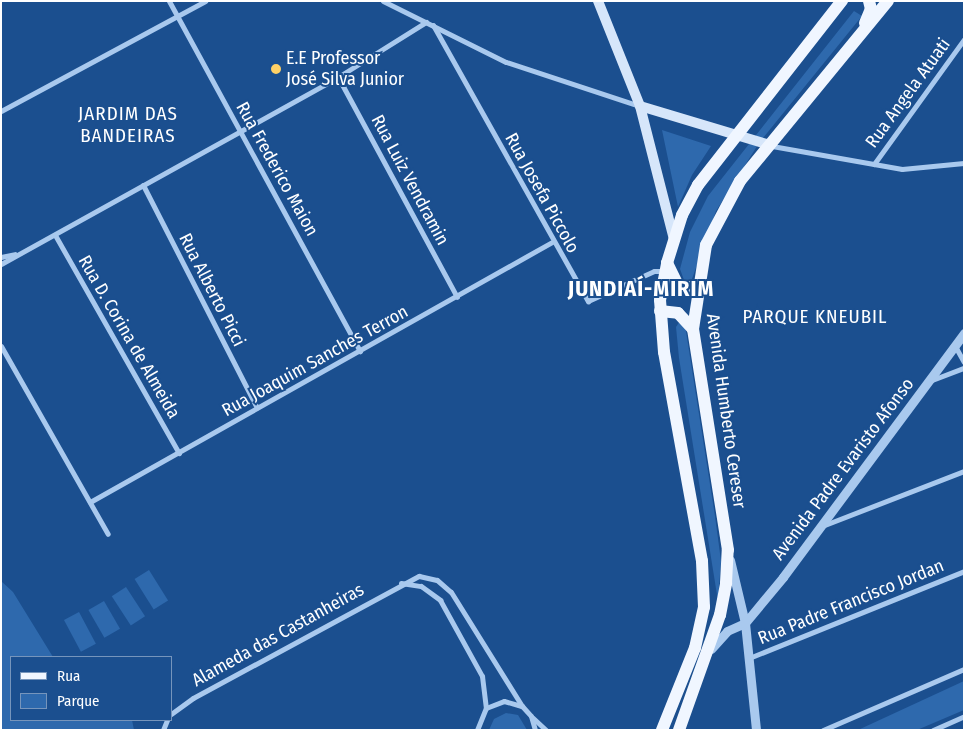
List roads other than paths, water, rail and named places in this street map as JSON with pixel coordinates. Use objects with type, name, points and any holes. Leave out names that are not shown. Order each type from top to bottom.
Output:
[{"type":"main road","points":[[598,1],[640,106],[674,238]]},
{"type":"main road","points":[[851,44],[867,19],[869,1]]},
{"type":"main road","name":"Avenida Humberto Cereser","points":[[679,730],[720,615],[728,550],[693,329],[697,288],[713,227],[740,181],[888,1]]},
{"type":"main road","points":[[662,730],[695,648],[704,607],[702,561],[660,311],[666,267],[674,238],[698,185],[842,3]]},
{"type":"main road","points":[[640,106],[770,145]]},
{"type":"main road","points":[[666,267],[678,286],[697,288]]},
{"type":"main road","points":[[660,311],[678,313],[693,329]]},
{"type":"street","name":"Rua Frederico Maion","points":[[169,1],[360,351]]},
{"type":"street","points":[[1,111],[205,1]]},
{"type":"street","points":[[383,1],[506,62],[640,106]]},
{"type":"street","points":[[1,264],[239,130],[338,77],[426,22]]},
{"type":"street","name":"Rua Josefa Piccolo","points":[[433,25],[552,242],[588,301],[666,267]]},
{"type":"street","name":"Rua Angela Atuati","points":[[874,164],[964,39]]},
{"type":"street","name":"Rua Luiz Vendramin","points":[[338,77],[457,297]]},
{"type":"street","points":[[770,145],[902,169],[964,163]]},
{"type":"street","name":"Rua Alberto Picci","points":[[143,185],[257,408]]},
{"type":"street","name":"Rua D. Corina de Almeida","points":[[55,235],[179,453]]},
{"type":"street","name":"Rua Joaquim Sanches Terron","points":[[90,502],[552,242]]},
{"type":"street","points":[[1,257],[20,253]]},
{"type":"street","name":"Avenida Padre Evaristo Afonso","points":[[745,623],[820,527],[964,333]]},
{"type":"street","points":[[1,346],[108,534]]},
{"type":"street","points":[[954,346],[964,362]]},
{"type":"street","points":[[929,381],[964,368]]},
{"type":"street","points":[[820,527],[964,471]]},
{"type":"street","points":[[728,550],[745,623],[756,730]]},
{"type":"street","name":"Rua Padre Francisco Jordan","points":[[749,658],[964,571]]},
{"type":"street","name":"Alameda das Castanheiras","points":[[172,713],[194,698],[400,583],[428,577],[451,592],[522,706],[546,730]]},
{"type":"street","points":[[400,583],[422,586],[440,600],[482,676],[486,708],[475,729]]},
{"type":"street","points":[[706,655],[721,636],[745,623]]},
{"type":"street","points":[[822,730],[964,670]]},
{"type":"street","points":[[486,708],[504,701],[522,706]]},
{"type":"street","points":[[531,716],[535,730]]},
{"type":"street","points":[[933,730],[964,716]]},
{"type":"place","name":"E.E Professor José Silva Junior","points":[[276,69]]},
{"type":"district","name":"JARDIM DAS BANDEIRAS","points":[[128,125]]},
{"type":"district","name":"JUNDIAÍ-MIRIM","points":[[641,289]]},
{"type":"district","name":"PARQUE KNEUBIL","points":[[815,317]]}]
